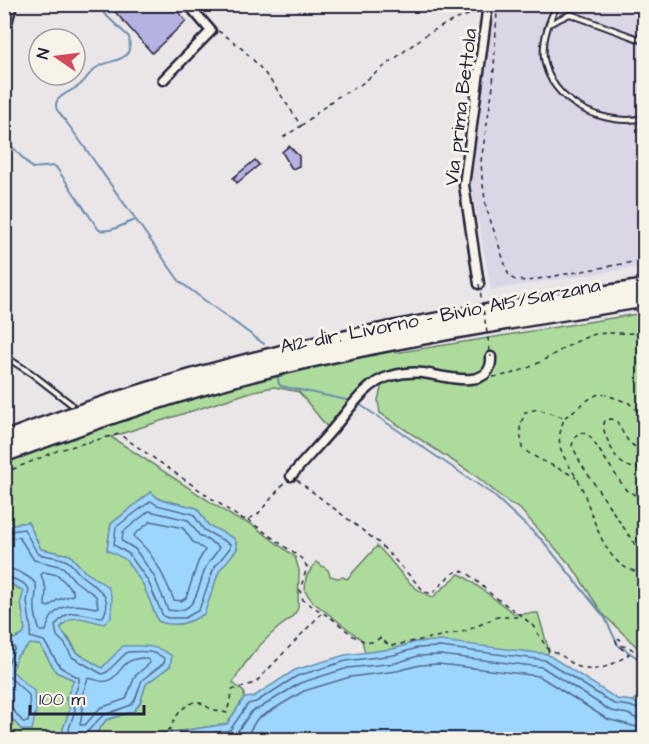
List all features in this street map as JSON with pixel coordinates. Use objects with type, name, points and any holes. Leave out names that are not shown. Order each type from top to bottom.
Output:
[{"type":"highway","points":[[4,440],[139,393],[270,356],[388,330],[645,288]]},
{"type":"highway","name":"A12 dir. Livorno - Bivio A15/Sarzana","points":[[4,454],[142,405],[272,368],[392,342],[645,299]]},
{"type":"street","points":[[4,35],[12,4]]},
{"type":"street","points":[[163,80],[211,31],[188,4]]},
{"type":"street","name":"Via prima Bettola","points":[[479,284],[464,184],[488,6]]},
{"type":"street","points":[[291,476],[361,397],[381,380],[401,373],[420,373],[470,380],[481,378],[491,365],[491,357]]},
{"type":"lane","points":[[558,4],[549,24],[544,57],[550,76],[562,94],[590,113],[607,119],[629,122],[645,118]]},
{"type":"lane","points":[[549,24],[570,14],[645,41]]},
{"type":"lane","points":[[4,356],[31,372],[71,404]]},
{"type":"path","points":[[499,4],[493,86],[481,161],[486,207],[509,276],[515,280],[527,281],[645,260]]},
{"type":"path","points":[[497,11],[510,4]]},
{"type":"path","points":[[282,138],[301,126],[334,99],[360,85],[427,34],[488,6]]},
{"type":"path","points":[[211,31],[217,30],[228,37],[252,58],[301,126]]},
{"type":"path","points":[[479,284],[491,357]]},
{"type":"path","points":[[481,378],[507,375],[533,368],[591,335],[636,333],[645,349]]},
{"type":"path","points":[[645,390],[645,400]]},
{"type":"path","points":[[645,418],[629,403],[602,393],[564,417],[560,446],[609,551],[621,566],[635,572],[645,572]]},
{"type":"path","points":[[564,417],[538,410],[525,412],[520,426],[522,448],[532,456],[562,468],[577,479]]},
{"type":"path","points":[[645,448],[636,449],[632,446],[616,420],[605,420],[604,433],[615,456],[623,465],[633,468],[645,467]]},
{"type":"path","points":[[645,495],[637,496],[626,490],[589,435],[580,432],[577,434],[572,445],[581,464],[636,546],[645,554]]},
{"type":"path","points":[[4,473],[59,450],[119,434],[240,518],[247,519],[302,559],[306,567],[300,590],[303,600],[334,620],[353,636],[366,642],[373,642],[380,638],[390,646],[466,631],[497,617],[523,617]]},
{"type":"path","points":[[247,519],[258,514],[291,476],[379,543],[425,592],[432,594],[450,575],[460,570],[470,575],[533,626],[549,651],[561,654],[579,667],[612,666],[629,654],[618,646],[615,638],[620,639],[624,648],[645,649]]},
{"type":"path","points":[[645,521],[645,526]]},
{"type":"path","points":[[133,740],[147,739],[165,733],[171,728],[184,707],[197,701],[211,709],[227,713],[232,690],[255,683],[322,613]]},
{"type":"shaded area","points":[[493,5],[644,5],[644,266],[491,290],[470,177]]},
{"type":"green space","points":[[644,313],[644,660],[639,649],[602,613],[573,568],[519,508],[510,504],[476,476],[380,413],[378,400],[385,373],[377,376],[328,428],[299,392],[274,387],[254,391],[111,437],[235,518],[251,524],[295,557],[299,570],[298,608],[292,617],[259,647],[237,676],[233,683],[244,692],[244,698],[227,724],[174,732],[157,739],[81,739],[94,736],[106,720],[134,711],[140,703],[146,684],[170,666],[102,669],[77,652],[60,629],[67,620],[76,618],[108,587],[84,571],[70,555],[41,549],[28,522],[5,527],[5,454],[142,405],[391,342],[395,353]],"holes":[[[151,492],[159,499],[197,508],[208,525],[235,539],[237,548],[219,571],[204,614],[182,624],[158,621],[143,584],[125,558],[107,549],[111,524]]]},
{"type":"green space","points":[[377,546],[409,582],[433,597],[459,574],[515,614],[538,613],[549,651],[547,654],[416,642],[393,649],[365,653],[362,640],[313,602],[305,591],[306,577],[316,562],[328,570],[330,576],[347,579]]},
{"type":"green space","points":[[4,581],[24,591],[21,601],[25,630],[23,635],[14,639],[10,637],[7,627],[5,628]]},
{"type":"green space","points":[[30,644],[40,645],[56,672],[74,680],[66,699],[70,709],[63,729],[65,738],[68,739],[5,739],[4,711],[22,730],[12,671],[17,656]]},
{"type":"water","points":[[151,492],[159,499],[197,508],[208,525],[235,539],[237,549],[219,571],[204,614],[182,624],[158,621],[143,584],[125,559],[107,550],[111,524]]},
{"type":"water","points":[[28,522],[41,549],[70,555],[84,571],[108,587],[112,598],[111,618],[104,624],[75,618],[60,628],[77,653],[102,668],[123,646],[149,647],[172,656],[170,666],[146,684],[140,703],[134,711],[106,720],[94,736],[65,739],[63,729],[70,709],[66,699],[74,680],[56,672],[40,645],[30,644],[17,656],[12,671],[34,691],[36,711],[32,730],[22,730],[5,711],[5,628],[7,627],[10,637],[14,639],[23,635],[25,630],[21,601],[24,591],[5,581],[5,527]]},
{"type":"water","points":[[440,641],[547,654],[617,699],[633,701],[644,708],[644,739],[157,739],[174,732],[227,724],[244,698],[253,697],[295,670],[345,655],[393,649],[416,642]]},
{"type":"building","points":[[108,4],[171,4],[186,21],[152,53]]},
{"type":"building","points":[[289,146],[299,156],[299,166],[292,169],[282,152]]},
{"type":"building","points":[[255,160],[259,165],[237,183],[233,178]]},
{"type":"waterway","points":[[94,4],[129,37],[128,52],[120,59],[96,68],[80,85],[64,94],[56,102],[56,107],[135,218]]},
{"type":"waterway","points":[[4,138],[32,168],[56,167],[99,230],[113,229],[136,220],[180,282],[264,344]]},
{"type":"waterway","points":[[277,373],[281,386],[351,401]]},
{"type":"waterway","points":[[359,404],[492,494],[543,541],[605,618],[618,645],[641,663],[643,684],[641,694],[633,701]]}]
